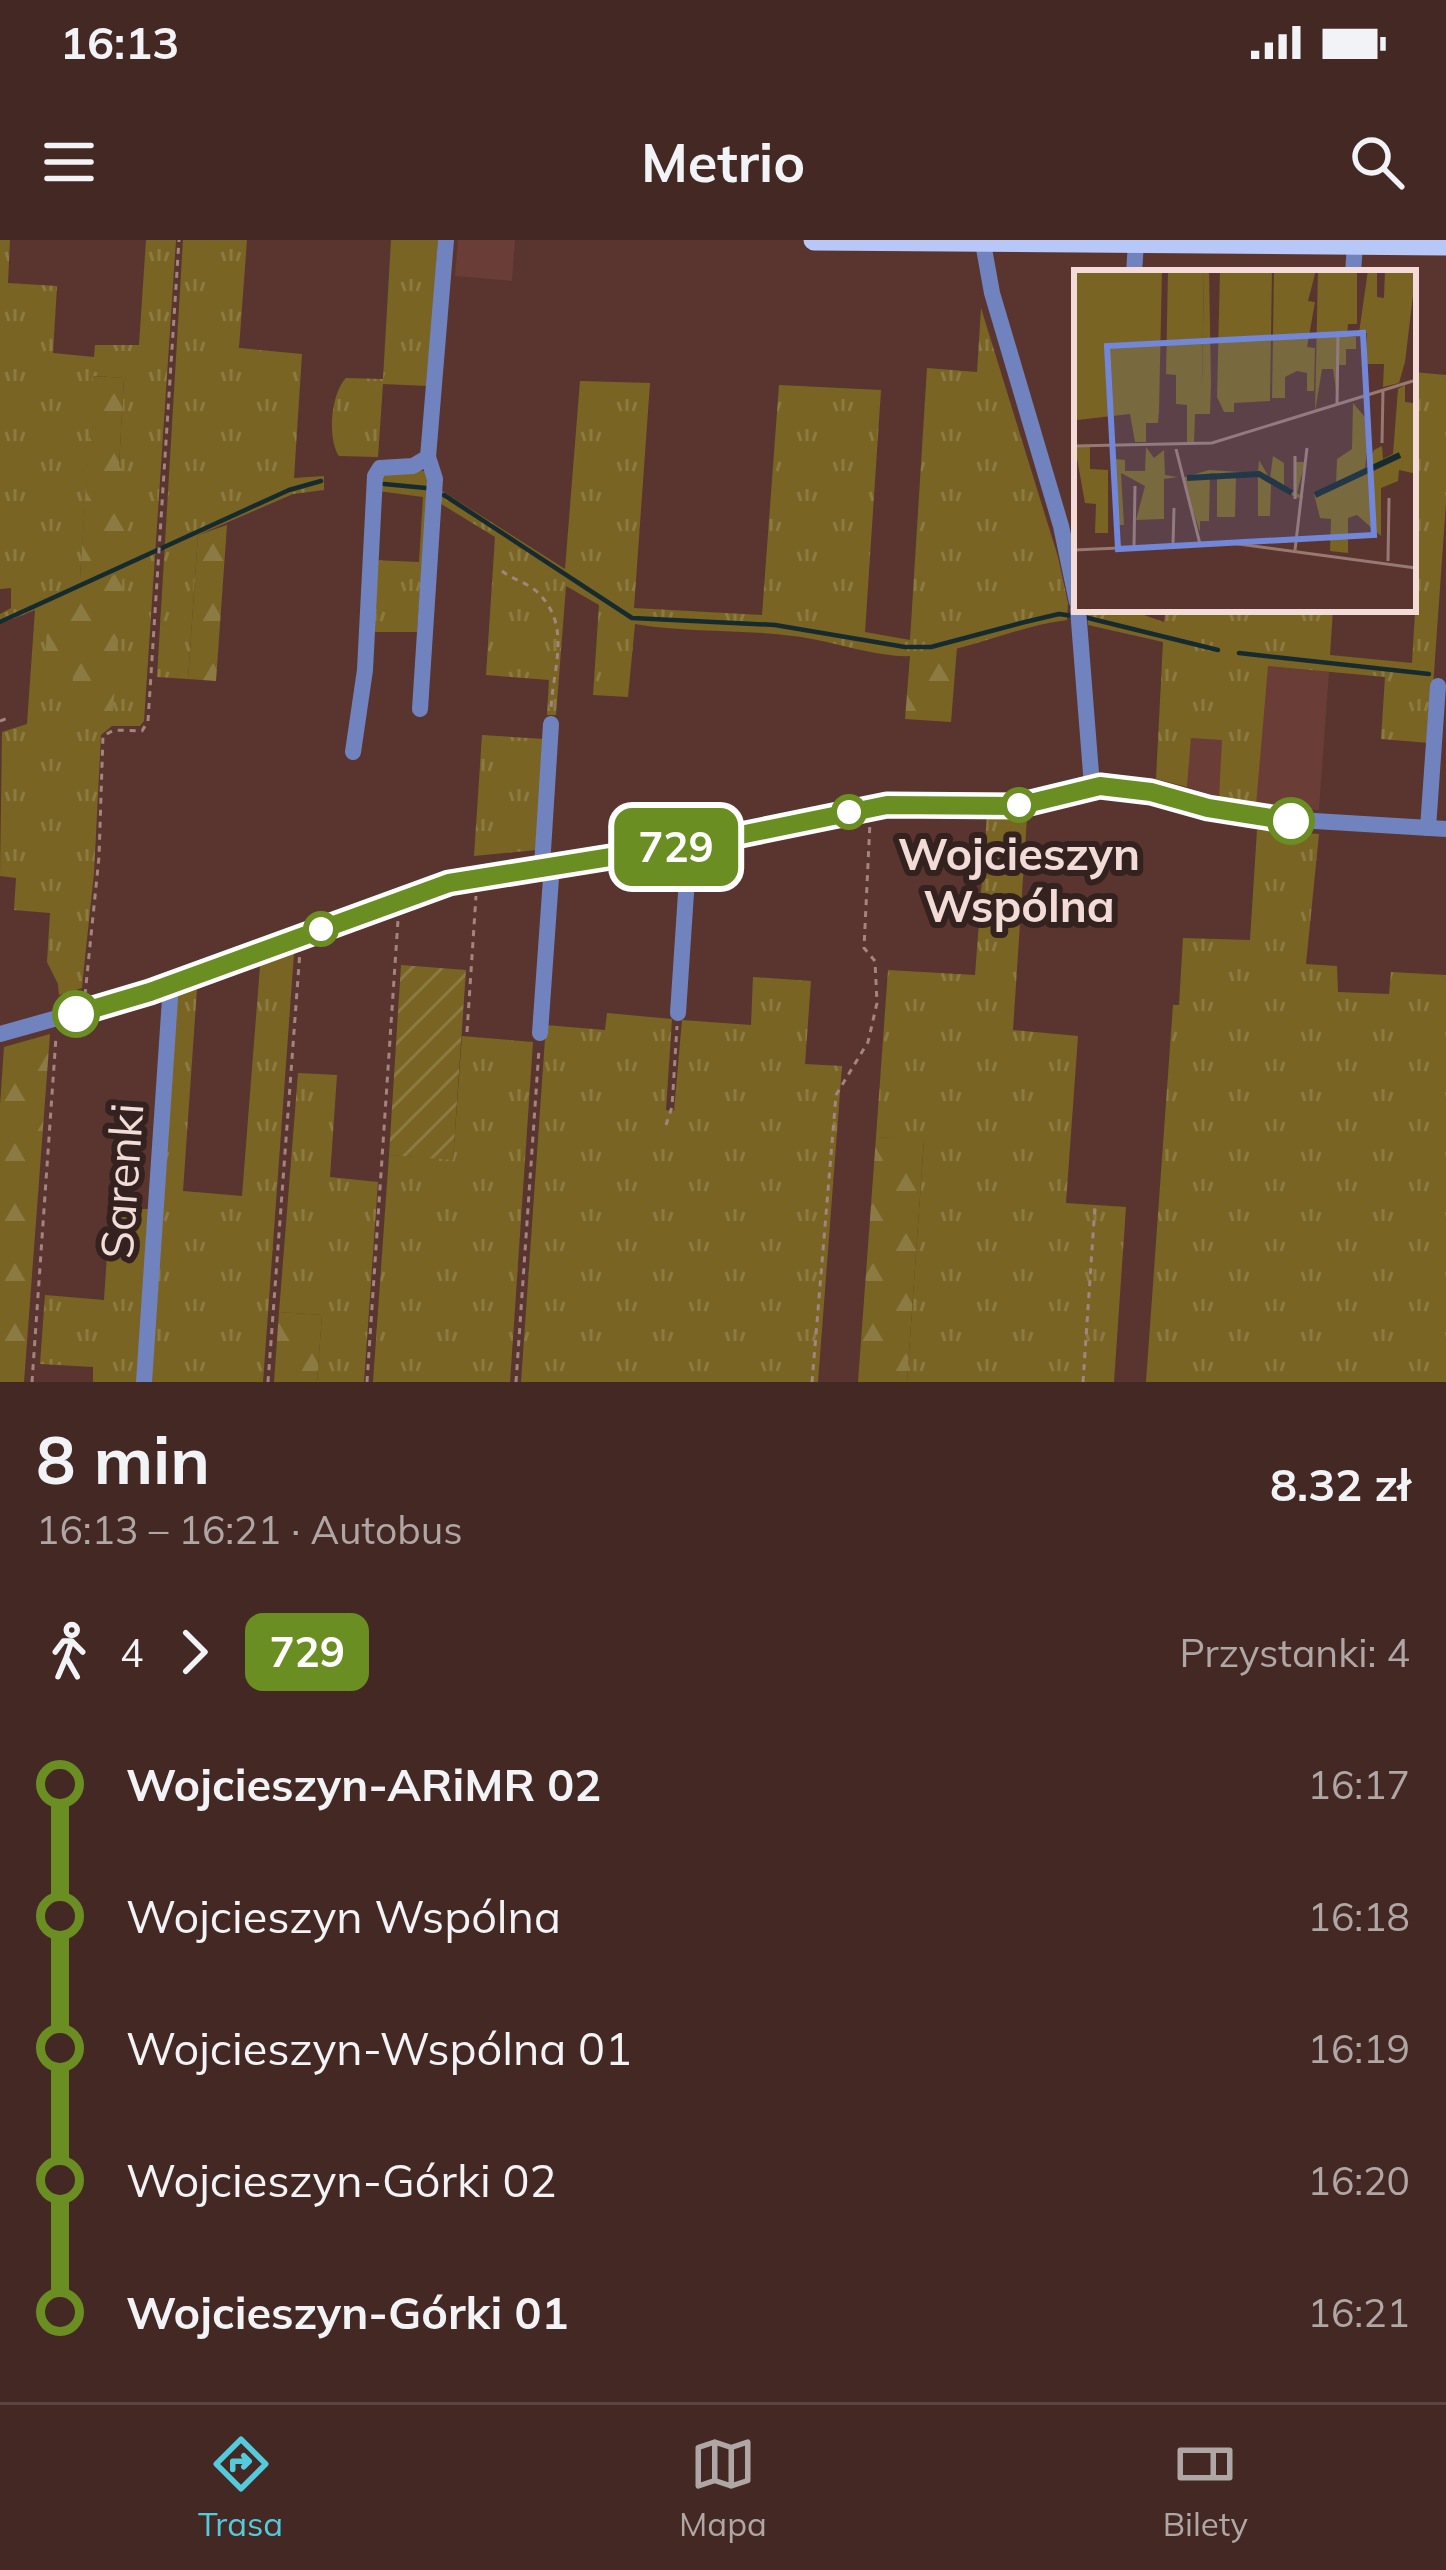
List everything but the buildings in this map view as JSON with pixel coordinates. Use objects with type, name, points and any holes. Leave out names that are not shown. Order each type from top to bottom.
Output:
[{"type":"main road","points":[[814,240],[1446,245]]},
{"type":"street","points":[[420,709],[435,479],[428,457],[446,240]]},
{"type":"street","points":[[982,243],[1074,591]]},
{"type":"street","points":[[1134,270],[1136,243]]},
{"type":"street","points":[[1353,270],[1355,244]]},
{"type":"street","points":[[353,752],[366,652],[375,476],[380,468],[413,466],[428,457]]},
{"type":"street","points":[[1078,612],[1092,786]]},
{"type":"street","points":[[0,1034],[171,984],[477,876],[684,845],[871,808],[917,803],[1018,806],[1092,786],[1151,792],[1251,817],[1437,828],[1438,686]]},
{"type":"street","points":[[540,1034],[551,724]]},
{"type":"street","points":[[678,1012],[688,863],[684,845]]},
{"type":"street","name":"Sarenki","points":[[144,1382],[171,984]]},
{"type":"path","points":[[83,1012],[95,904],[104,736],[114,730],[147,728],[179,240]]},
{"type":"path","points":[[502,571],[539,594],[558,622],[560,646],[551,724]]},
{"type":"path","points":[[0,722],[8,718]]},
{"type":"path","points":[[812,1382],[836,1095],[868,1042],[877,1003],[874,961],[864,949],[871,808]]},
{"type":"path","points":[[467,1032],[477,876]]},
{"type":"path","points":[[368,1382],[400,900]]},
{"type":"path","points":[[268,1382],[280,1193],[292,1101],[300,938]]},
{"type":"path","points":[[666,1125],[672,1107],[678,1012]]},
{"type":"path","points":[[32,1382],[57,1019]]},
{"type":"path","points":[[516,1382],[540,1034]]},
{"type":"path","points":[[1084,1382],[1096,1206]]},
{"type":"shaded area","points":[[458,240],[515,240],[512,281],[455,276]]},
{"type":"shaded area","points":[[1267,666],[1329,672],[1319,810],[1256,806]]},
{"type":"shaded area","points":[[1191,737],[1223,740],[1219,798],[1187,787]]},
{"type":"green space","points":[[0,240],[10,240],[8,283],[57,286],[53,353],[94,357],[95,345],[139,345],[146,240],[176,240],[144,721],[140,726],[112,726],[101,735],[82,988],[59,995],[47,962],[50,913],[14,910],[16,878],[0,876],[2,732],[27,724],[35,610],[0,624],[0,614],[11,608],[11,588],[0,589]],"holes":[[[94,376],[124,378],[119,466],[80,577]]]},
{"type":"green space","points":[[183,240],[247,240],[239,348],[302,354],[294,478],[324,476],[324,490],[293,494],[198,535],[188,679],[157,677]]},
{"type":"green space","points":[[391,240],[438,240],[428,386],[383,384],[378,457],[339,456],[332,428],[341,385],[346,378],[383,379]]},
{"type":"green space","points":[[981,308],[1058,557],[1067,620],[912,656],[793,636],[635,624],[628,697],[593,695],[599,605],[566,586],[556,715],[547,715],[549,680],[486,675],[495,537],[438,502],[439,489],[565,569],[580,381],[650,383],[634,608],[762,615],[779,385],[881,390],[865,632],[910,640],[927,368],[977,372]]},
{"type":"green space","points":[[1416,372],[1446,375],[1446,503],[1429,743],[1381,739],[1385,677],[1268,666],[1256,806],[1219,798],[1222,740],[1191,738],[1187,787],[1156,779],[1163,642],[1088,625],[1087,612],[1138,613],[1164,622],[1166,612],[1333,612],[1330,655],[1412,663],[1417,579]]},
{"type":"green space","points":[[93,376],[124,378],[119,466],[129,480],[124,557],[80,578]]},
{"type":"green space","points":[[417,469],[429,473],[417,632],[376,632],[370,628],[372,560],[419,562],[423,497],[378,491],[383,475]]},
{"type":"green space","points":[[227,525],[216,681],[188,679],[198,535]]},
{"type":"green space","points":[[123,571],[113,712],[96,720],[70,718],[74,663],[45,660],[49,603]]},
{"type":"green space","points":[[957,647],[951,722],[905,719],[910,656]]},
{"type":"green space","points":[[482,735],[545,739],[537,850],[474,856]]},
{"type":"green space","points":[[987,815],[1027,817],[1013,1030],[1078,1036],[1066,1203],[1126,1207],[1114,1382],[907,1382],[924,1140],[876,1137],[888,970],[975,975]]},
{"type":"green space","points":[[1257,830],[1319,834],[1306,964],[1337,966],[1338,992],[1389,994],[1391,972],[1446,975],[1446,1382],[1146,1382],[1173,1005],[1179,1005],[1183,938],[1250,940]]},
{"type":"green space","points":[[294,953],[263,1382],[93,1382],[93,1367],[40,1364],[45,1295],[104,1300],[110,1209],[150,1209],[164,998],[197,989],[183,1191],[242,1196],[260,966]]},
{"type":"green space","points":[[401,965],[466,970],[453,1160],[389,1155]]},
{"type":"green space","points":[[753,977],[811,981],[805,1064],[842,1066],[818,1382],[521,1382],[546,1025],[605,1030],[607,1013],[672,1019],[666,1110],[674,1111],[682,1020],[751,1025]]},
{"type":"green space","points":[[50,1034],[24,1382],[0,1382],[4,1047]]},
{"type":"green space","points":[[462,1036],[533,1042],[510,1382],[373,1382],[389,1155],[453,1159]]},
{"type":"green space","points":[[298,1073],[337,1075],[330,1177],[378,1182],[364,1382],[317,1382],[322,1315],[279,1312]]},
{"type":"green space","points":[[876,1137],[924,1139],[907,1382],[858,1382]]},
{"type":"green space","points":[[279,1312],[322,1315],[317,1382],[274,1382]]},
{"type":"waterway","points":[[0,622],[289,490],[321,481]]},
{"type":"waterway","points":[[384,484],[426,488]]},
{"type":"waterway","points":[[444,495],[632,618],[775,625],[905,647],[931,647],[1059,614],[1073,616]]},
{"type":"waterway","points":[[1084,617],[1218,650]]},
{"type":"waterway","points":[[1239,653],[1429,674]]},
{"type":"bus line","name":"729","points":[[76,1014],[150,992],[449,883],[716,840],[887,805],[1018,806],[1100,786],[1291,821]]},
{"type":"place","name":"Wojcieszyn Wspólna","points":[[1019,805]]}]
